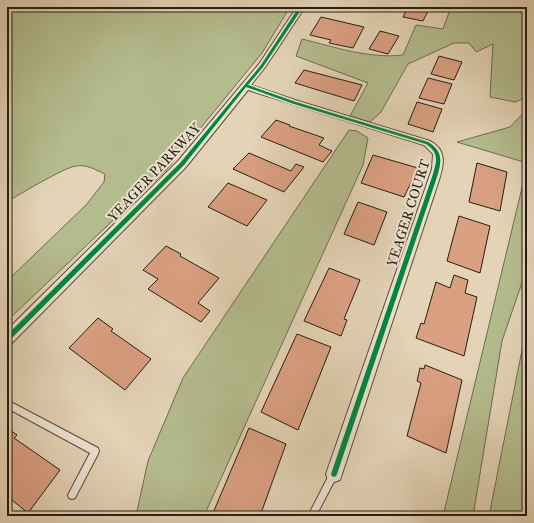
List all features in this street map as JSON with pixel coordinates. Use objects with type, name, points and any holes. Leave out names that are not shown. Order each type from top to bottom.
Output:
[{"type":"street","name":"YEAGER PARKWAY","points":[[7,339],[163,184],[246,86],[272,51],[301,7]]},
{"type":"street","name":"YEAGER COURT","points":[[246,86],[295,103],[427,143],[432,145],[438,154],[439,163],[434,180],[334,474]]},
{"type":"lane","points":[[338,7],[369,10],[370,7]]},
{"type":"lane","points":[[7,404],[95,450],[72,495]]},
{"type":"lane","points":[[312,516],[334,474]]},
{"type":"green space","points":[[7,7],[290,7],[262,53],[167,169],[7,321],[7,281],[87,204],[104,182],[105,174],[91,168],[76,166],[62,171],[7,202]]},
{"type":"green space","points":[[451,7],[467,7],[480,11],[485,7],[527,7],[527,97],[515,102],[490,97],[493,44],[476,52],[469,43],[454,43],[408,64],[381,112],[370,122],[350,116],[368,83],[296,56],[302,39],[365,54],[390,56],[403,55],[416,25],[443,29]]},
{"type":"green space","points":[[527,109],[527,163],[457,142],[510,127]]},
{"type":"green space","points":[[349,130],[357,131],[368,138],[363,165],[204,516],[136,516],[148,461],[183,378]]},
{"type":"green space","points":[[527,167],[527,268],[502,341],[473,516],[443,516]]},
{"type":"green space","points":[[527,325],[527,516],[489,516]]},
{"type":"building","points":[[408,7],[430,7],[423,21],[403,17]]},
{"type":"building","points":[[321,17],[364,27],[353,48],[329,43],[331,40],[310,35]]},
{"type":"building","points":[[380,31],[399,36],[388,54],[369,49]]},
{"type":"building","points":[[439,56],[462,62],[454,80],[431,74]]},
{"type":"building","points":[[304,70],[362,85],[354,101],[295,83]]},
{"type":"building","points":[[428,78],[452,84],[444,104],[419,98]]},
{"type":"building","points":[[417,102],[442,109],[433,132],[408,124]]},
{"type":"building","points":[[276,120],[324,138],[319,145],[332,151],[323,162],[261,137]]},
{"type":"building","points":[[249,153],[291,171],[296,164],[304,167],[284,192],[233,169]]},
{"type":"building","points":[[373,155],[418,168],[404,197],[361,183]]},
{"type":"building","points":[[477,163],[507,172],[500,211],[469,202]]},
{"type":"building","points":[[228,183],[267,200],[247,226],[208,207]]},
{"type":"building","points":[[358,202],[387,212],[374,245],[344,234]]},
{"type":"building","points":[[459,216],[490,226],[480,273],[447,261]]},
{"type":"building","points":[[166,246],[181,254],[180,256],[219,278],[198,303],[210,311],[201,322],[148,289],[158,279],[143,270]]},
{"type":"building","points":[[329,268],[360,280],[344,319],[347,320],[341,336],[304,321]]},
{"type":"building","points":[[454,275],[468,280],[465,293],[477,297],[464,356],[416,338],[421,323],[424,324],[436,282],[450,288]]},
{"type":"building","points":[[98,318],[113,329],[111,331],[151,359],[125,390],[69,348]]},
{"type":"building","points":[[297,334],[331,347],[298,430],[261,412]]},
{"type":"building","points":[[425,365],[462,380],[446,453],[407,436],[421,383],[417,381],[420,368],[424,369]]},
{"type":"building","points":[[7,428],[17,435],[14,438],[60,470],[28,513],[7,496]]},
{"type":"building","points":[[249,428],[286,444],[260,516],[219,516],[213,513]]},
{"type":"cycle path","points":[[7,339],[182,164],[262,66],[301,7]]},
{"type":"cycle path","points":[[246,86],[295,103],[427,143],[432,146],[438,154],[438,164],[434,180],[334,474]]}]
